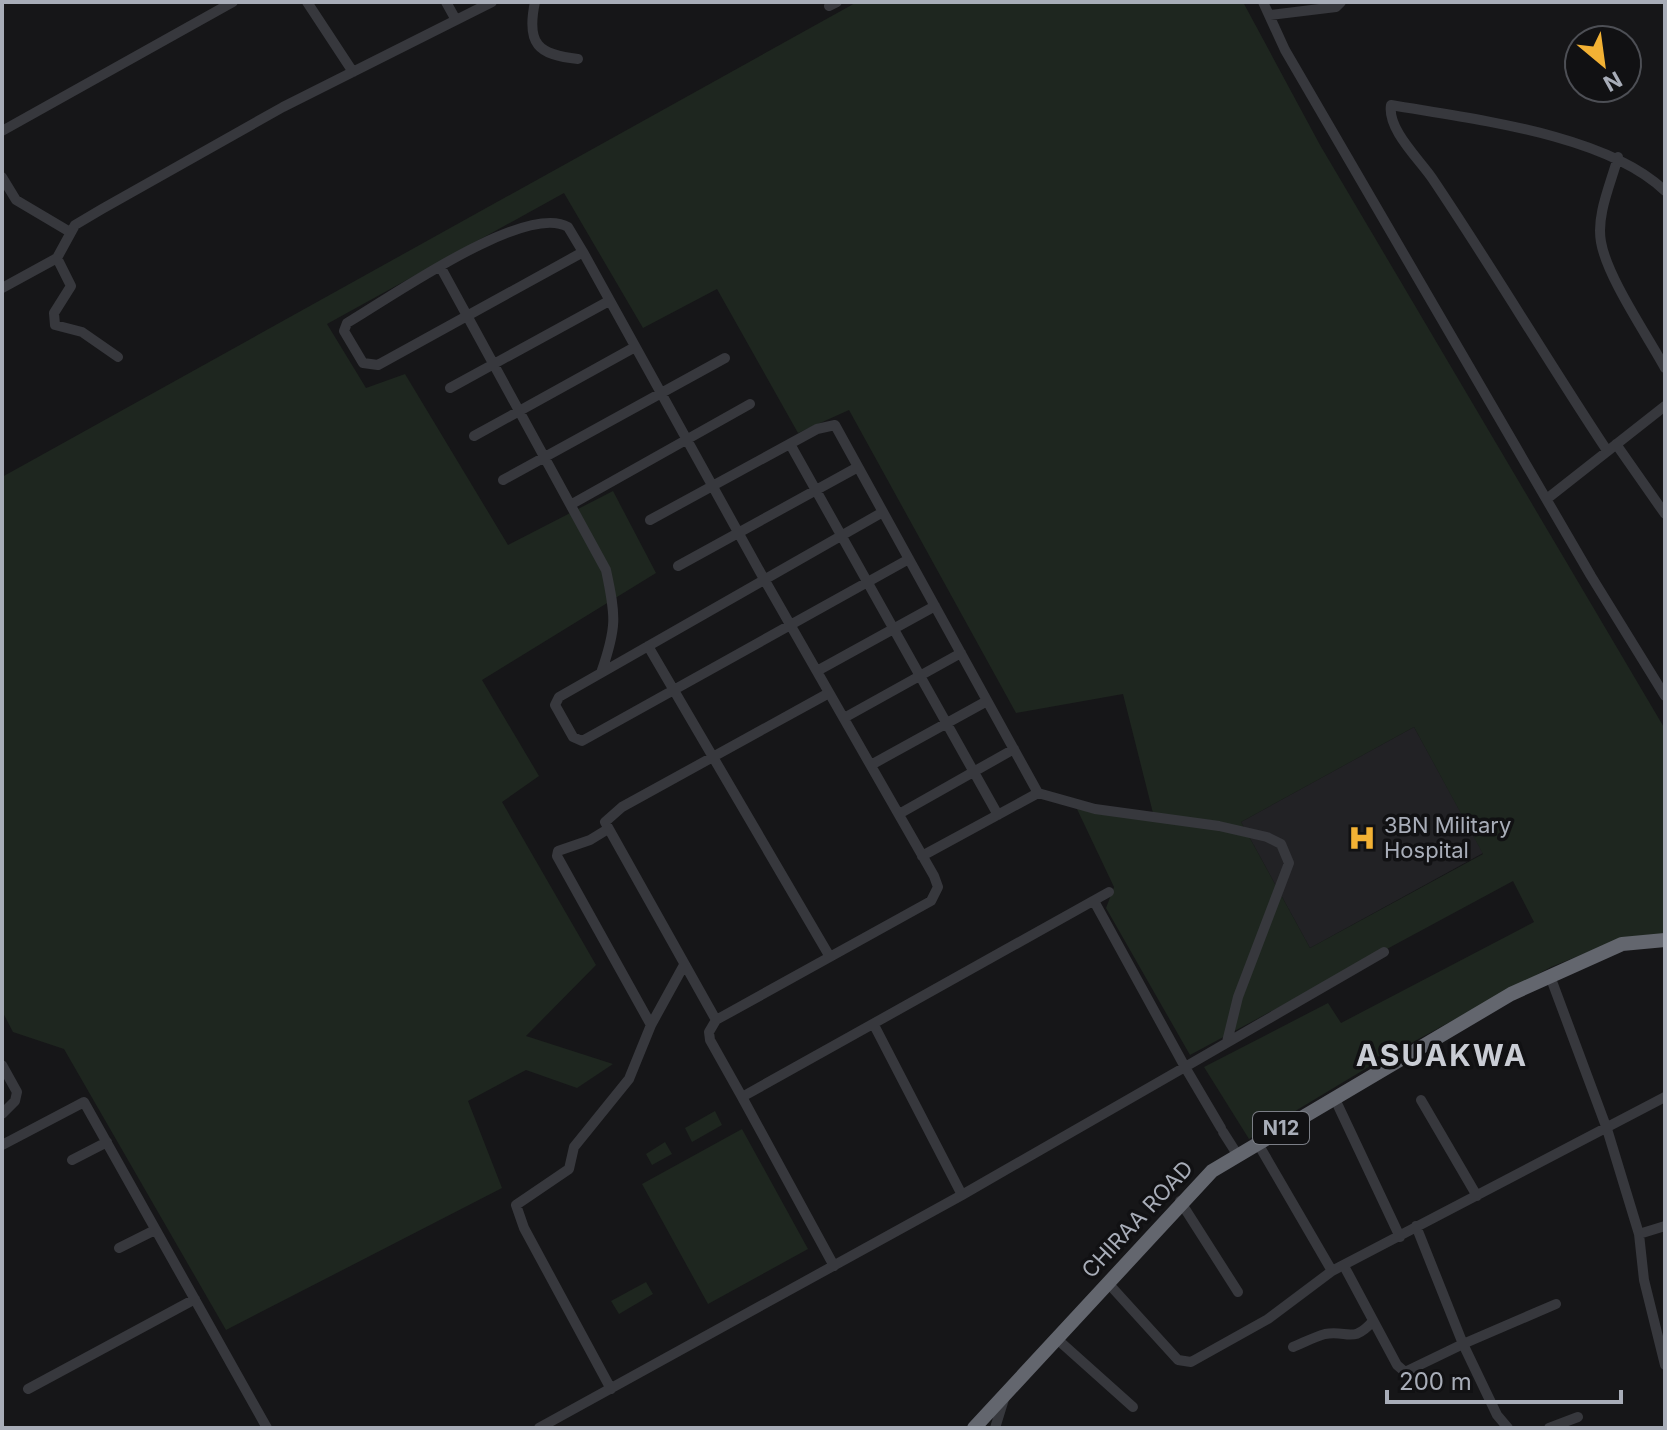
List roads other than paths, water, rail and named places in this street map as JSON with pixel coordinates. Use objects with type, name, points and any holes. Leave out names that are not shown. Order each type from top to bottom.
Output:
[{"type":"highway","name":"CHIRAA ROAD","points":[[974,1428],[1180,1201],[1212,1171],[1458,1024],[1550,976],[1622,944],[1665,940]]},
{"type":"street","points":[[2,131],[233,2]]},
{"type":"street","points":[[307,2],[353,72]]},
{"type":"street","points":[[446,2],[456,20]]},
{"type":"street","points":[[2,288],[57,258],[70,232],[82,220],[353,72],[492,2]]},
{"type":"street","points":[[535,2],[530,27],[541,50],[552,56],[578,59]]},
{"type":"street","points":[[1263,2],[1285,50],[1665,696]]},
{"type":"street","points":[[1270,15],[1336,7],[1341,2]]},
{"type":"street","points":[[1665,191],[1648,175],[1618,157],[1541,134],[1391,105],[1390,113],[1410,150],[1611,447],[1665,514]]},
{"type":"street","points":[[1618,157],[1602,215],[1600,240],[1608,263],[1665,368]]},
{"type":"street","points":[[2,177],[16,200],[70,232]]},
{"type":"street","points":[[583,252],[378,365],[363,363],[344,331],[347,323],[498,234],[549,220],[568,227],[583,252],[738,533],[922,856],[938,887],[931,901],[716,1020],[709,1032],[710,1040],[834,1266]]},
{"type":"street","points":[[57,258],[71,286],[54,313],[55,325],[82,332],[118,357]]},
{"type":"street","points":[[441,268],[606,570],[616,615],[613,641],[601,673]]},
{"type":"street","points":[[450,388],[609,301]]},
{"type":"street","points":[[474,436],[635,347]]},
{"type":"street","points":[[503,480],[725,358]]},
{"type":"street","points":[[572,504],[750,404]]},
{"type":"street","points":[[1548,498],[1665,406]]},
{"type":"street","points":[[650,520],[817,429],[835,425],[1038,793]]},
{"type":"street","points":[[790,444],[998,815]]},
{"type":"street","points":[[678,566],[858,467]]},
{"type":"street","points":[[883,512],[555,701],[577,741],[792,626],[909,559]]},
{"type":"street","points":[[817,671],[935,606]]},
{"type":"street","points":[[648,646],[830,957]]},
{"type":"street","points":[[844,718],[961,653]]},
{"type":"street","points":[[716,1020],[605,822],[610,814],[829,693]]},
{"type":"street","points":[[871,765],[987,701]]},
{"type":"street","points":[[899,814],[1014,749]]},
{"type":"street","points":[[922,856],[1038,793],[1095,809],[1219,826],[1267,837],[1281,844],[1289,863],[1238,997],[1227,1042]]},
{"type":"street","points":[[608,829],[590,840],[558,851],[557,856],[651,1025]]},
{"type":"street","points":[[742,1097],[1109,892]]},
{"type":"street","points":[[1094,901],[1185,1067],[1237,1154]]},
{"type":"street","points":[[539,1428],[962,1195],[1384,952]]},
{"type":"street","points":[[611,1389],[524,1228],[516,1205],[569,1169],[574,1147],[629,1079],[651,1025],[684,965]]},
{"type":"street","points":[[1550,976],[1607,1129],[1639,1234],[1644,1280],[1665,1365]]},
{"type":"street","points":[[874,1025],[962,1195]]},
{"type":"street","points":[[2,1065],[17,1092],[15,1101],[2,1114]]},
{"type":"street","points":[[1334,1097],[1400,1237]]},
{"type":"street","points":[[1108,1283],[1185,1363],[1268,1319],[1332,1271],[1665,1097]]},
{"type":"street","points":[[1421,1100],[1477,1196]]},
{"type":"street","points":[[2,1145],[81,1101],[267,1428]]},
{"type":"street","points":[[72,1160],[107,1142]]},
{"type":"street","points":[[1257,1142],[1332,1271]]},
{"type":"street","points":[[1180,1201],[1238,1292]]},
{"type":"street","points":[[1416,1226],[1463,1344],[1497,1415],[1508,1428]]},
{"type":"street","points":[[1639,1234],[1665,1226]]},
{"type":"street","points":[[119,1248],[155,1230]]},
{"type":"street","points":[[1344,1266],[1397,1365],[1405,1372],[1556,1304]]},
{"type":"street","points":[[28,1389],[195,1299]]},
{"type":"street","points":[[1293,1347],[1328,1333],[1351,1337],[1373,1321]]},
{"type":"street","points":[[1057,1339],[1133,1407]]},
{"type":"street","points":[[995,1428],[1005,1397]]},
{"type":"street","points":[[1549,1428],[1578,1417]]},
{"type":"place","name":"3BN Military Hospital","points":[[1362,838]]},
{"type":"district","name":"ASUAKWA","points":[[1442,1056]]}]
